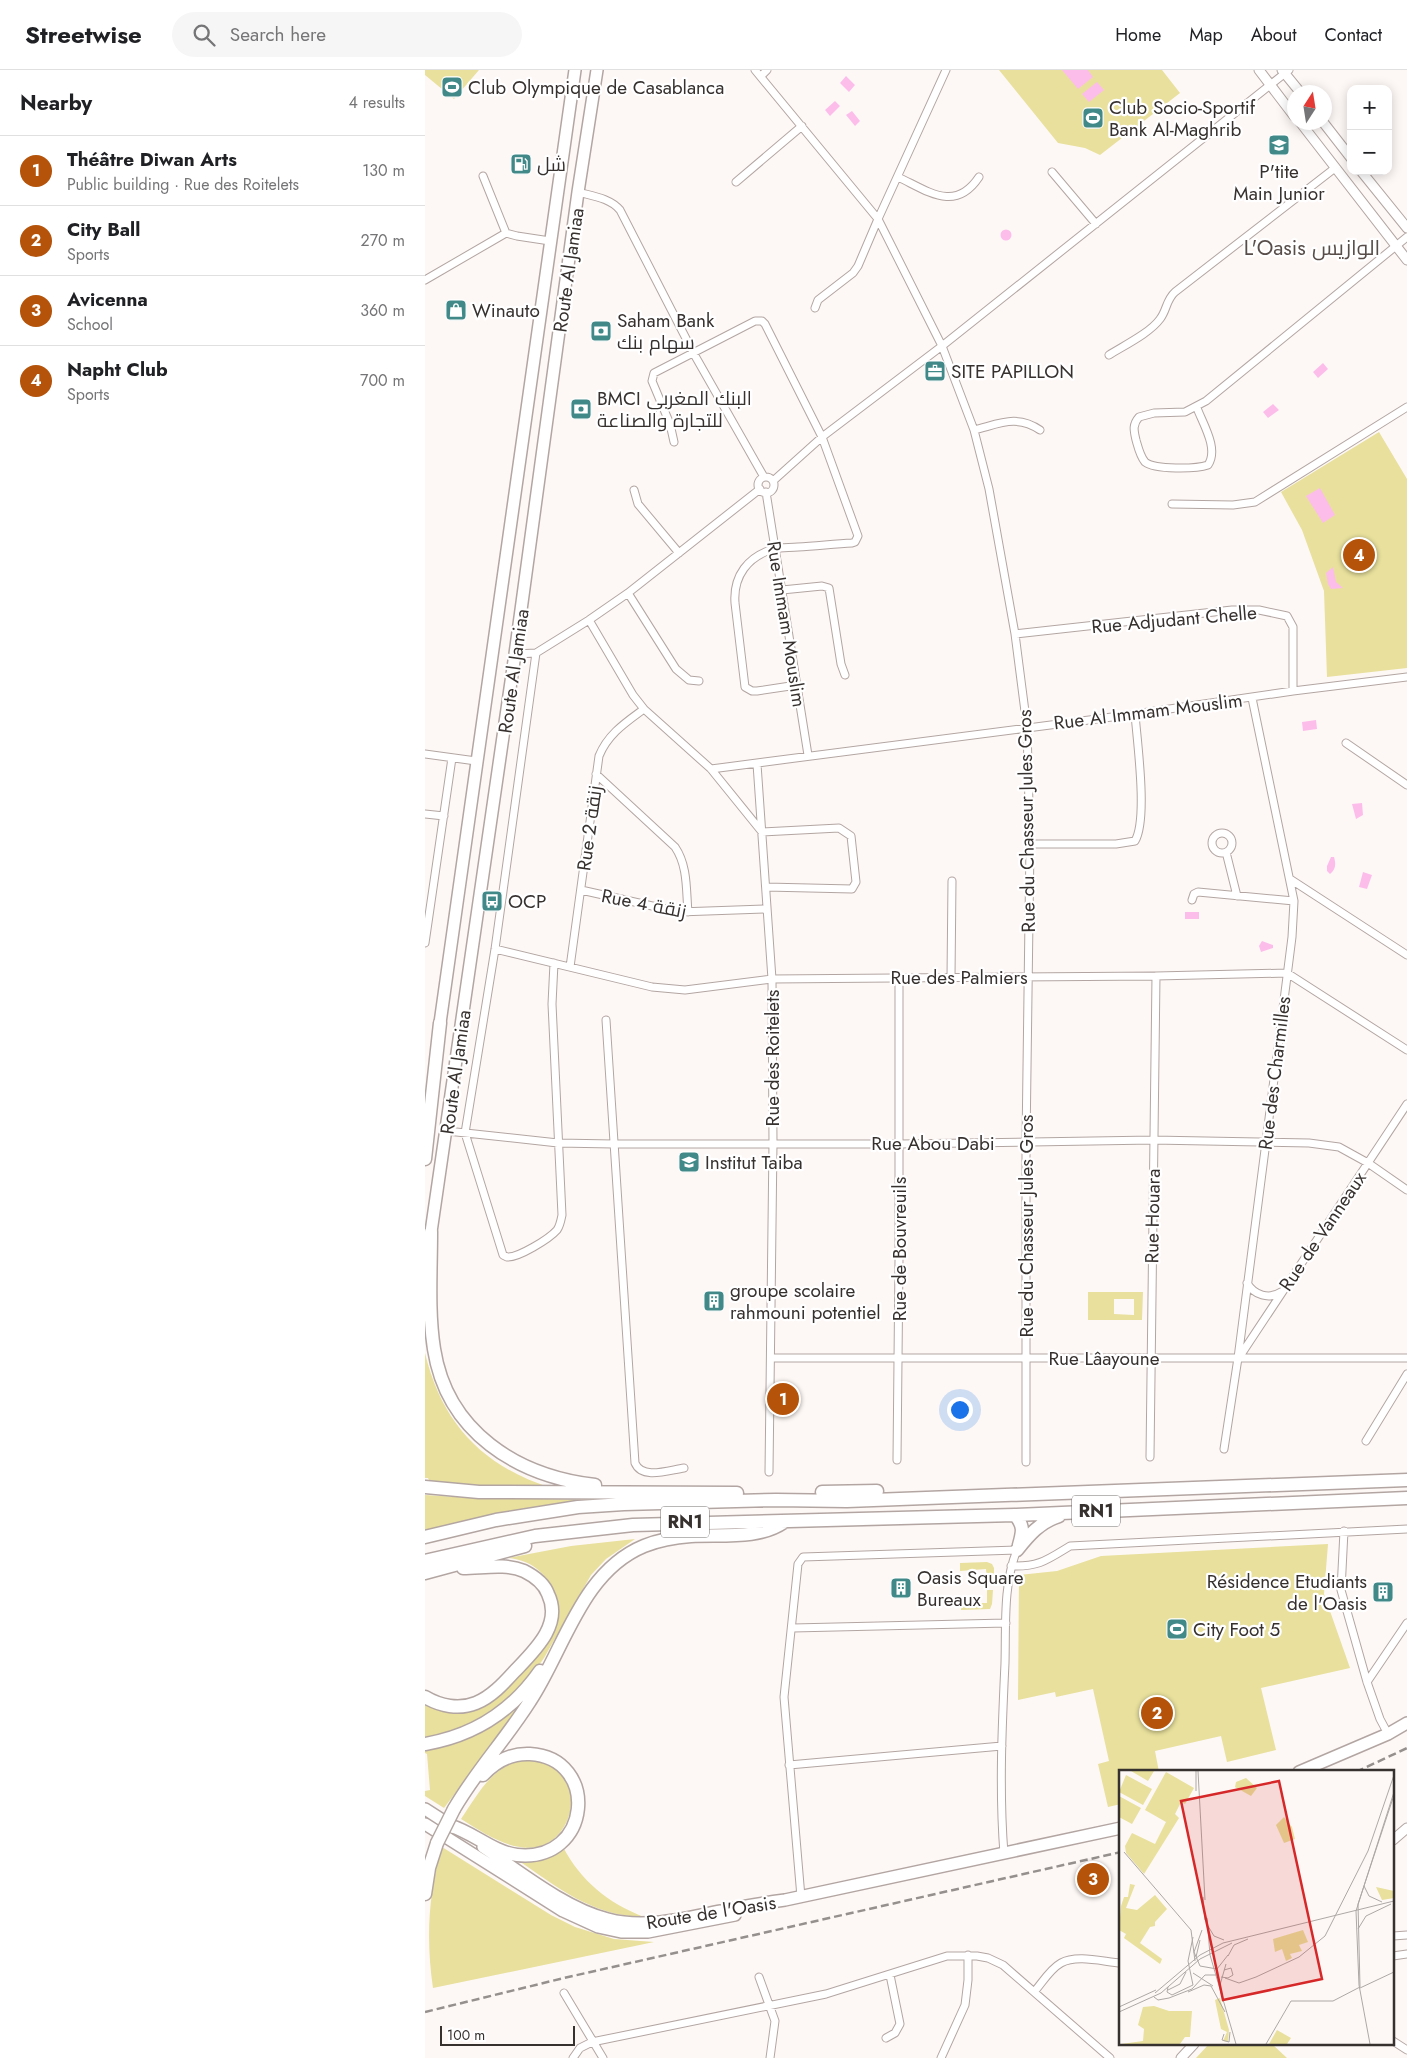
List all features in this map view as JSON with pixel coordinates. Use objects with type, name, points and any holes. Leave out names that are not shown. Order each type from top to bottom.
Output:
[{"type":"highway","points":[[425,1080],[440,1023]]},
{"type":"highway","name":"Route Al Jamiaa","points":[[425,1159],[440,1023]]},
{"type":"highway","points":[[431,1232],[430,1302],[434,1351],[439,1373],[448,1392],[469,1424],[493,1448],[526,1468],[559,1479],[633,1492]]},
{"type":"highway","name":"Route Al Jamiaa","points":[[425,1272],[431,1232]]},
{"type":"highway","name":"RN1","points":[[425,1537],[496,1520],[587,1506],[776,1500],[847,1501],[1407,1480]]},
{"type":"highway","points":[[425,1487],[489,1492],[788,1494],[936,1491],[998,1492],[1019,1495]]},
{"type":"highway","name":"RN1","points":[[425,1561],[535,1536],[584,1529],[683,1522],[1015,1514],[1407,1498]]},
{"type":"highway","points":[[1017,1550],[1030,1534],[1044,1522],[1069,1512]]},
{"type":"highway","points":[[1015,1514],[1023,1525],[1023,1534],[1017,1550]]},
{"type":"highway","points":[[425,1573],[522,1547],[578,1538],[643,1531],[752,1526],[786,1521]]},
{"type":"highway","points":[[425,1744],[463,1734],[507,1708],[533,1681],[599,1580],[615,1564],[634,1550],[656,1542],[679,1537],[761,1532],[774,1528],[786,1521]]},
{"type":"highway","points":[[425,1697],[433,1702],[454,1707],[475,1704],[485,1698],[497,1690],[533,1653],[545,1636],[552,1618],[552,1605],[544,1586],[539,1580],[523,1571],[501,1566],[448,1567]]},
{"type":"highway","points":[[425,1894],[429,1868],[437,1843],[454,1809],[536,1693],[554,1660],[564,1636]]},
{"type":"highway","points":[[451,1826],[469,1832],[501,1851],[518,1855],[536,1854],[550,1850],[561,1843],[574,1827],[578,1814],[577,1794],[569,1775],[553,1761],[533,1754],[513,1755],[500,1761],[462,1796]]},
{"type":"main road","name":"Route Al Jamiaa","points":[[440,1023],[453,945],[476,762],[575,70]]},
{"type":"main road","name":"Route Al Jamiaa","points":[[431,1232],[515,654],[578,192],[597,70]]},
{"type":"main road","points":[[1304,1770],[1407,1724]]},
{"type":"main road","name":"Route de l'Oasis","points":[[425,1809],[575,1906],[609,1920],[637,1924],[663,1922],[785,1900]]},
{"type":"main road","name":"Route de l'Oasis","points":[[425,1824],[563,1911],[584,1922],[610,1930],[635,1933],[661,1931],[755,1911],[785,1900]]},
{"type":"main road","points":[[785,1900],[1119,1828]]},
{"type":"street","name":"Rue du Chasseur Jules Gros","points":[[755,70],[878,219],[942,346],[974,430],[989,489],[1015,634],[1027,727],[1030,844],[1026,1142],[1026,1462]]},
{"type":"street","points":[[761,76],[767,70]]},
{"type":"street","points":[[815,308],[818,300],[853,273],[858,266],[946,70]]},
{"type":"street","points":[[1259,70],[1287,106]]},
{"type":"street","points":[[515,654],[536,653],[589,620],[628,593],[763,490],[773,488],[773,481],[822,437],[942,346],[1271,85],[1285,71],[1294,85]]},
{"type":"street","points":[[736,182],[801,126]]},
{"type":"street","points":[[1306,130],[1407,260]]},
{"type":"street","points":[[1329,130],[1347,153]]},
{"type":"street","points":[[1109,356],[1159,321],[1166,303],[1175,292],[1335,168]]},
{"type":"street","points":[[1052,172],[1096,224]]},
{"type":"street","points":[[1364,175],[1407,228]]},
{"type":"street","points":[[483,176],[506,233]]},
{"type":"street","points":[[898,177],[940,196],[949,198],[968,191],[979,177]]},
{"type":"street","points":[[578,192],[602,198],[620,210],[695,354],[764,477]]},
{"type":"street","points":[[425,280],[506,233],[550,241]]},
{"type":"street","points":[[1197,408],[1211,442],[1212,457],[1208,465],[1199,468],[1161,467],[1151,466],[1145,462],[1133,428],[1139,418],[1154,413],[1185,412],[1197,408],[1407,237]]},
{"type":"street","points":[[674,442],[673,432],[652,377],[654,373],[695,354],[755,321],[762,321],[822,437],[858,532],[857,539],[852,543],[774,549],[756,558],[744,568],[736,580],[733,590],[744,682],[747,689],[757,691],[797,685]]},
{"type":"street","points":[[1172,504],[1233,505],[1255,502],[1407,407]]},
{"type":"street","points":[[974,430],[1017,420],[1029,422],[1040,430]]},
{"type":"street","points":[[764,477],[770,478],[773,481]]},
{"type":"street","points":[[763,490],[759,483],[764,477]]},
{"type":"street","points":[[634,490],[638,504],[679,553]]},
{"type":"street","name":"Rue Immam Mouslim","points":[[763,490],[782,590],[809,756]]},
{"type":"street","points":[[782,590],[822,586],[829,588],[841,664],[845,675]]},
{"type":"street","points":[[628,593],[676,669],[689,680],[699,681]]},
{"type":"street","name":"Rue Adjudant Chelle","points":[[1015,634],[1232,610],[1271,612],[1287,616],[1293,627],[1293,690]]},
{"type":"street","points":[[589,620],[622,680],[644,709],[711,769],[762,832],[839,828],[849,833],[853,849],[856,882],[852,889],[766,887]]},
{"type":"street","points":[[536,653],[495,948],[465,1133],[503,1255],[507,1258],[517,1256],[549,1237],[557,1230],[562,1215],[552,1004],[554,963]]},
{"type":"street","name":"Rue Al Immam Mouslim","points":[[711,769],[1135,714],[1251,698],[1293,690],[1407,678]]},
{"type":"street","name":"Rue des Charmilles","points":[[1224,1449],[1238,1358],[1266,1142],[1292,937],[1294,901],[1251,698]]},
{"type":"street","name":"Rue 2 زنقة","points":[[570,967],[599,756],[604,744],[615,731],[644,709]]},
{"type":"street","points":[[1030,844],[1116,844],[1135,841],[1138,836],[1141,789],[1135,714]]},
{"type":"street","points":[[1346,743],[1407,785]]},
{"type":"street","points":[[425,754],[476,762]]},
{"type":"street","points":[[425,943],[452,758]]},
{"type":"street","name":"Rue des Roitelets","points":[[757,764],[772,979],[773,1143],[769,1472]]},
{"type":"street","points":[[596,774],[679,852],[683,864],[687,912]]},
{"type":"street","points":[[425,814],[444,816]]},
{"type":"street","points":[[1226,852],[1237,896]]},
{"type":"street","points":[[1290,879],[1407,955]]},
{"type":"street","points":[[951,881],[951,977]]},
{"type":"street","name":"Rue 4 زنقة","points":[[581,890],[671,912],[767,909]]},
{"type":"street","points":[[1192,900],[1194,894],[1198,892],[1294,901]]},
{"type":"street","name":"Rue des Palmiers","points":[[495,948],[673,990],[772,979],[1287,973]]},
{"type":"street","points":[[1287,973],[1407,1050]]},
{"type":"street","name":"Rue Houara","points":[[1150,1456],[1156,976]]},
{"type":"street","name":"Rue de Bouvreuils","points":[[897,1460],[900,1144],[899,977]]},
{"type":"street","points":[[606,1020],[635,1463],[641,1471],[648,1473],[684,1468]]},
{"type":"street","name":"Rue de Vanneaux","points":[[1238,1358],[1407,1104]]},
{"type":"street","name":"Rue Abou Dabi","points":[[447,1131],[558,1143],[613,1144],[900,1144],[1153,1140],[1325,1144],[1339,1147],[1368,1163],[1407,1190]]},
{"type":"street","points":[[1247,1283],[1254,1292],[1260,1295],[1276,1295],[1283,1290]]},
{"type":"street","name":"Rue Lâayoune","points":[[771,1358],[1407,1358]]},
{"type":"street","points":[[1366,1441],[1407,1374]]},
{"type":"street","points":[[1011,1566],[1026,1567],[1039,1564],[1070,1546],[1407,1529]]},
{"type":"street","points":[[1343,1531],[1341,1590],[1367,1682],[1380,1719],[1388,1734]]},
{"type":"street","points":[[801,1897],[784,1697],[793,1628],[798,1564],[803,1557],[1017,1550],[1011,1566],[1006,1623],[1000,1802],[1003,1854]]},
{"type":"street","points":[[793,1628],[1006,1623]]},
{"type":"street","points":[[1367,1682],[1407,1623]]},
{"type":"street","points":[[789,1765],[1002,1746]]},
{"type":"street","points":[[1394,1839],[1407,1828]]},
{"type":"street","points":[[1394,1936],[1407,1935]]},
{"type":"street","points":[[1394,1956],[1407,1954]]},
{"type":"street","points":[[941,2058],[965,2005],[968,1955]]},
{"type":"street","points":[[573,2058],[580,2048],[592,2042],[771,2006],[848,1988],[947,1956],[968,1955],[988,1958],[1003,1965],[1110,2058]]},
{"type":"street","points":[[1034,1992],[1055,1968],[1066,1961],[1119,1963]]},
{"type":"street","points":[[886,2038],[895,2033],[900,2024],[890,1974]]},
{"type":"street","points":[[759,1977],[775,2021],[770,2058]]},
{"type":"street","points":[[564,1993],[603,2058]]},
{"type":"street","points":[[1394,2042],[1407,2050]]},
{"type":"street","points":[[1181,2058],[1193,2046]]},
{"type":"shaded area","name":"Club Olympique de Casablanca","points":[[425,70],[479,70],[454,99],[425,75]]},
{"type":"shaded area","name":"Club Socio-Sportif Bank Al-Maghrib","points":[[999,70],[1162,70],[1180,93],[1100,155],[1085,148],[1058,143]]},
{"type":"shaded area","points":[[1062,70],[1088,70],[1093,77],[1078,89]]},
{"type":"shaded area","points":[[846,76],[855,85],[849,92],[840,83]]},
{"type":"shaded area","points":[[1097,82],[1104,90],[1089,102],[1082,94]]},
{"type":"shaded area","points":[[835,101],[840,106],[830,116],[825,110]]},
{"type":"shaded area","points":[[852,111],[860,121],[855,126],[846,115]]},
{"type":"shaded area","points":[[1006,229],[1012,235],[1006,241],[1000,235]]},
{"type":"shaded area","points":[[1323,363],[1328,369],[1318,378],[1313,372]]},
{"type":"shaded area","points":[[1273,404],[1279,410],[1268,418],[1263,412]]},
{"type":"shaded area","points":[[1379,432],[1407,479],[1407,668],[1327,677],[1324,591],[1302,530],[1281,492]]},
{"type":"shaded area","points":[[1320,488],[1335,515],[1323,523],[1306,496]]},
{"type":"shaded area","points":[[1333,567],[1336,582],[1343,588],[1331,589],[1328,584],[1326,573]]},
{"type":"shaded area","points":[[1316,720],[1317,729],[1303,731],[1302,722]]},
{"type":"shaded area","points":[[1362,803],[1363,815],[1356,819],[1352,804]]},
{"type":"shaded area","points":[[1331,857],[1334,857],[1335,864],[1330,874],[1327,871],[1327,866]]},
{"type":"shaded area","points":[[1363,872],[1372,875],[1367,889],[1359,887]]},
{"type":"shaded area","points":[[1185,912],[1199,912],[1199,919],[1185,919]]},
{"type":"shaded area","points":[[1262,941],[1273,945],[1273,948],[1261,952],[1259,946]]},
{"type":"shaded area","points":[[1088,1292],[1143,1292],[1142,1320],[1088,1320]],"holes":[[[1114,1299],[1134,1299],[1134,1315],[1114,1314]]]},
{"type":"shaded area","points":[[425,1353],[442,1401],[454,1421],[469,1439],[505,1468],[551,1488],[431,1484],[428,1478],[425,1478]]},
{"type":"shaded area","points":[[425,1495],[473,1498],[604,1500],[503,1513],[425,1530]]},
{"type":"shaded area","points":[[635,1539],[606,1559],[591,1575],[544,1658],[522,1689],[472,1726],[425,1740],[425,1704],[443,1712],[467,1712],[476,1709],[513,1681],[557,1602],[550,1585],[540,1571],[526,1562],[508,1558],[571,1546]]},
{"type":"shaded area","name":"City Foot 5","points":[[1328,1544],[1324,1594],[1350,1668],[1261,1688],[1276,1750],[1227,1762],[1221,1736],[1155,1751],[1159,1770],[1119,1770],[1119,1804],[1108,1807],[1098,1764],[1109,1761],[1093,1689],[1056,1697],[1055,1692],[1018,1700],[1019,1575],[1057,1571],[1101,1556]]},
{"type":"shaded area","points":[[987,1562],[992,1564],[994,1568],[994,1582],[987,1581],[986,1569],[960,1571],[960,1563]]},
{"type":"shaded area","points":[[987,1590],[993,1590],[990,1609],[961,1610],[961,1603],[987,1603]]},
{"type":"shaded area","points":[[528,1697],[444,1808],[425,1796],[425,1791],[430,1790],[425,1748]]},
{"type":"shaded area","points":[[525,1760],[544,1762],[559,1770],[568,1783],[571,1798],[569,1814],[563,1828],[552,1840],[538,1847],[520,1847],[504,1843],[461,1819],[480,1790],[495,1774],[504,1767]]},
{"type":"shaded area","points":[[442,1847],[551,1915],[575,1927],[614,1939],[654,1942],[433,1988],[429,1952],[431,1900]]},
{"type":"shaded area","points":[[563,1847],[578,1870],[597,1890],[619,1905],[644,1917],[625,1915],[591,1906],[561,1889],[516,1859],[537,1859]]},
{"type":"shaded area","points":[[1207,2046],[1274,2046],[1287,2058],[1196,2058]]},
{"type":"railway","points":[[1360,1770],[1407,1748]]},
{"type":"railway","points":[[425,2012],[564,1978],[1119,1852]]},
{"type":"place","name":"Club Olympique de Casablanca","points":[[452,87]]},
{"type":"place","name":"Club Socio-Sportif Bank Al-Maghrib","points":[[1093,118]]},
{"type":"place","name":"P'tite Main Junior","points":[[1279,145]]},
{"type":"place","name":"شل","points":[[521,164]]},
{"type":"place","name":"Winauto","points":[[456,310]]},
{"type":"place","name":"Saham Bank سهام بنك","points":[[601,331]]},
{"type":"place","name":"SITE PAPILLON","points":[[935,371]]},
{"type":"place","name":"BMCI البنك المغربي للتجارة والصناعة","points":[[581,409]]},
{"type":"place","name":"Napht Club","points":[[1359,555]]},
{"type":"place","name":"OCP","points":[[492,901]]},
{"type":"place","name":"Institut Taiba","points":[[689,1162]]},
{"type":"place","name":"groupe scolaire rahmouni potentiel","points":[[714,1301]]},
{"type":"place","name":"Théâtre Diwan Arts","points":[[783,1399]]},
{"type":"place","name":"Oasis Square Bureaux","points":[[901,1588]]},
{"type":"place","name":"Résidence Etudiants de l'Oasis","points":[[1383,1592]]},
{"type":"place","name":"City Foot 5","points":[[1177,1629]]},
{"type":"place","name":"City Ball","points":[[1157,1713]]},
{"type":"place","name":"Avicenna","points":[[1093,1879]]},
{"type":"district","name":"L'Oasis الوازيس","points":[[1312,248]]}]
